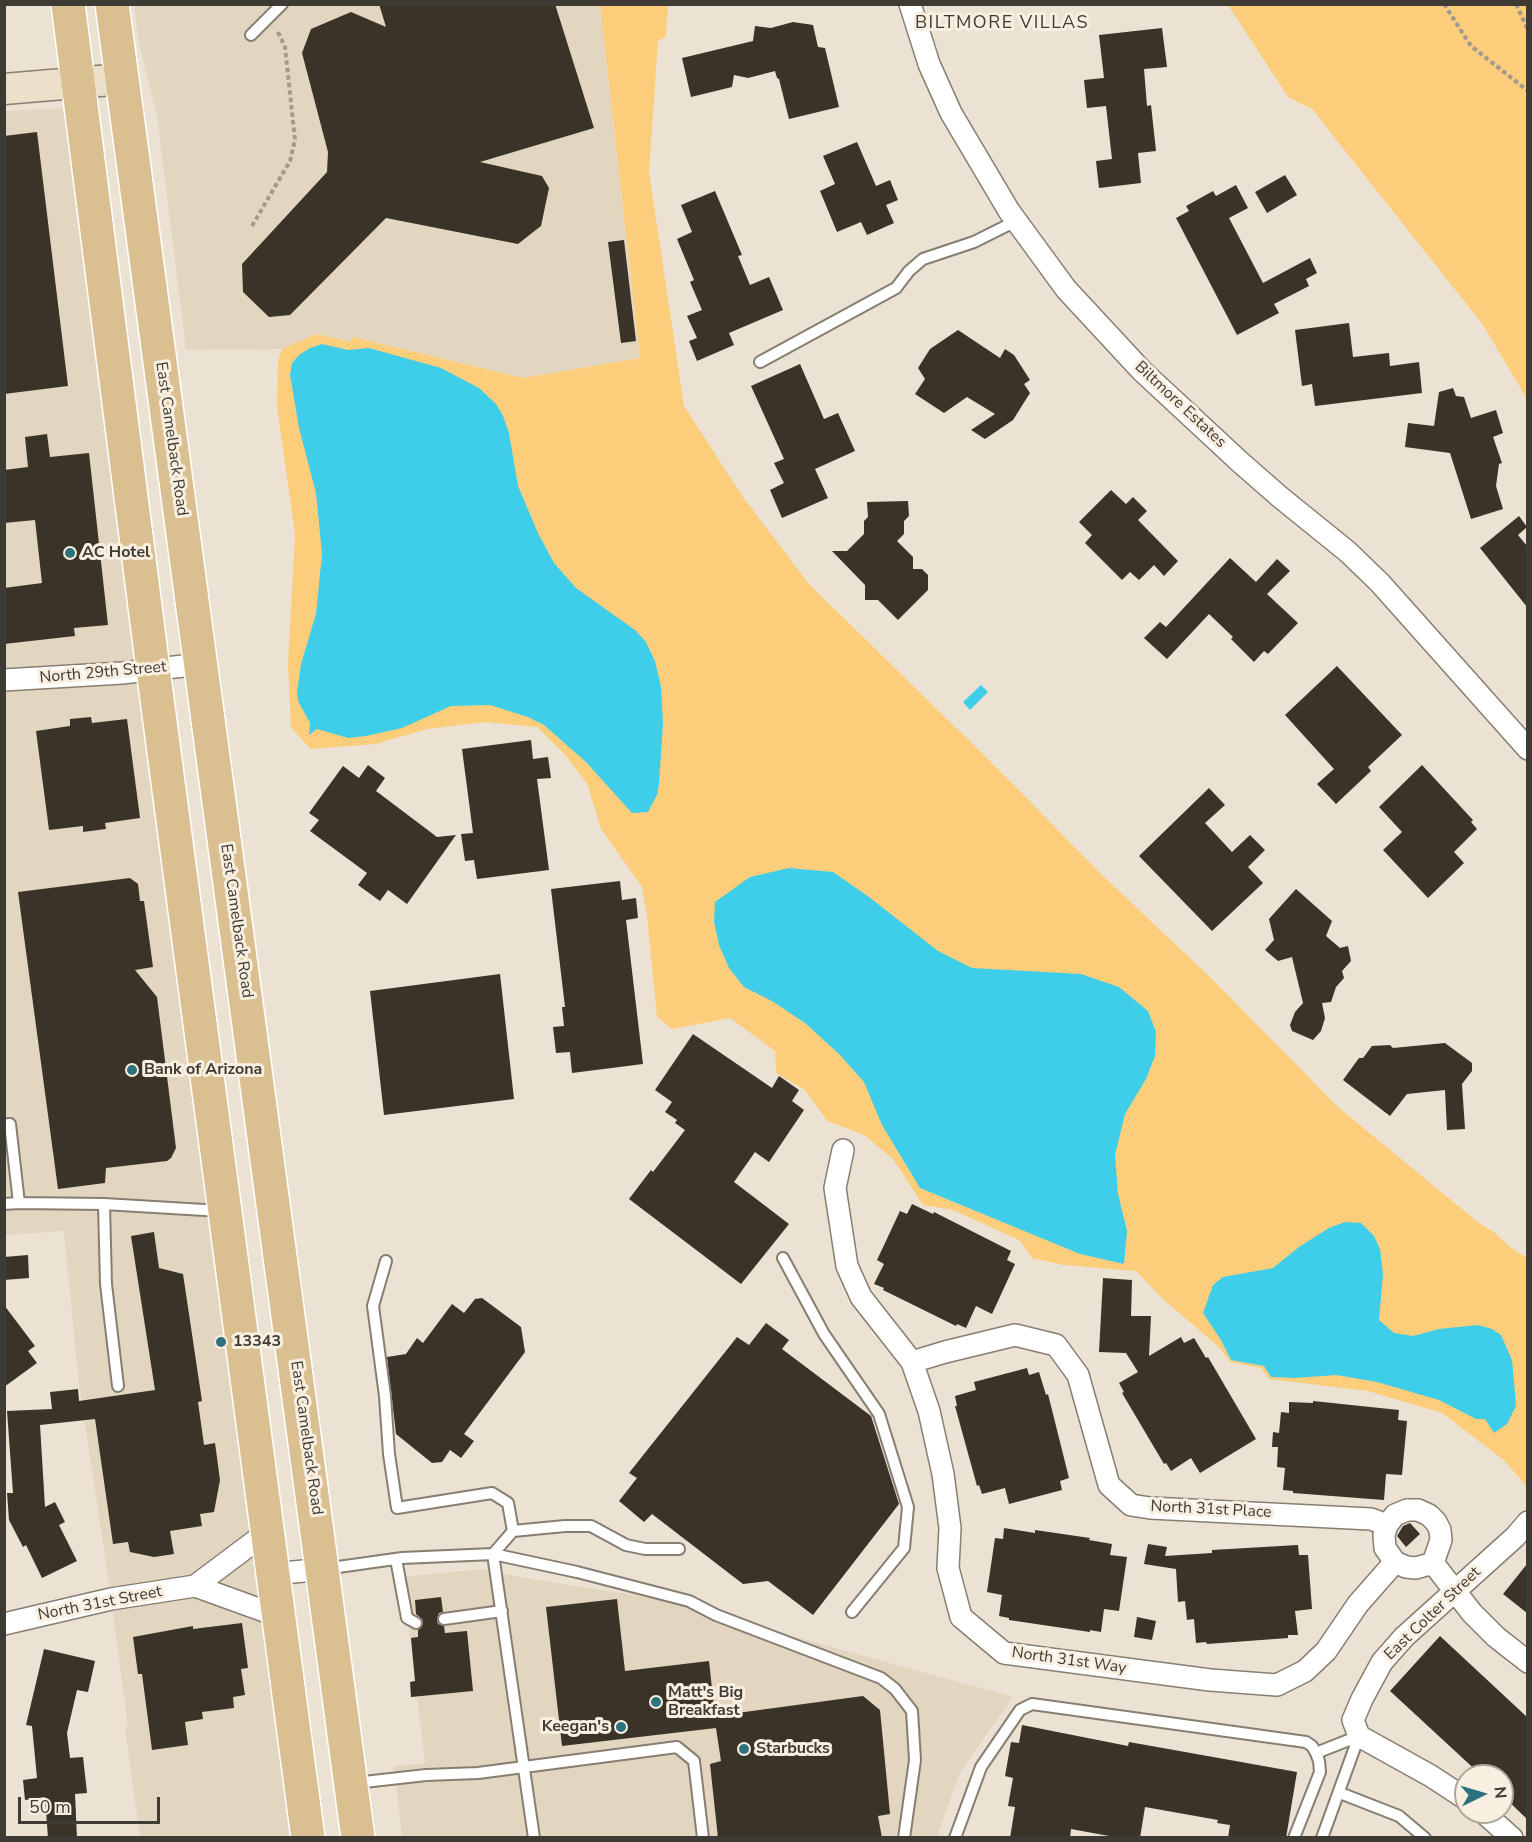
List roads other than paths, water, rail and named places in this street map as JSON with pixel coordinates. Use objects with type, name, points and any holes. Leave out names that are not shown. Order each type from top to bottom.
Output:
[{"type":"main road","points":[[68,4],[153,669],[308,1838]]},
{"type":"main road","name":"East Camelback Road","points":[[112,4],[324,1569],[358,1838]]},
{"type":"main road","points":[[226,1220],[276,1221]]},
{"type":"street","name":"Biltmore Estates","points":[[909,4],[929,64],[951,113],[1016,221],[1066,290],[1142,371],[1264,483],[1348,552],[1380,583],[1527,749]]},
{"type":"street","points":[[4,89],[123,80]]},
{"type":"street","name":"North 29th Street","points":[[4,680],[201,664]]},
{"type":"street","points":[[843,1150],[835,1188],[847,1266],[861,1297],[912,1362]]},
{"type":"street","name":"North 31st Place","points":[[912,1362],[1015,1335],[1056,1345],[1078,1375],[1109,1485],[1131,1505],[1150,1508],[1371,1518],[1387,1525]]},
{"type":"street","name":"North 31st Way","points":[[912,1362],[929,1411],[943,1474],[950,1528],[948,1568],[961,1617],[1004,1653],[1210,1680],[1277,1685],[1305,1671],[1326,1651],[1358,1604],[1395,1562]]},
{"type":"street","points":[[1407,1510],[1418,1510],[1429,1515],[1436,1522],[1441,1540],[1433,1563],[1416,1568],[1395,1562],[1385,1548],[1384,1535],[1387,1525],[1395,1515],[1407,1510]]},
{"type":"street","name":"East Colter Street","points":[[1359,1737],[1353,1720],[1382,1662],[1404,1637],[1515,1537],[1527,1522]]},
{"type":"street","name":"North 31st Street","points":[[4,1624],[111,1599],[195,1586],[267,1532]]},
{"type":"street","points":[[1433,1563],[1473,1613],[1496,1637],[1527,1662]]},
{"type":"street","points":[[273,1574],[324,1569]]},
{"type":"street","name":"North 31st Street","points":[[195,1586],[278,1616]]},
{"type":"street","points":[[1359,1737],[1454,1791]]},
{"type":"street","points":[[1496,1824],[1512,1838]]},
{"type":"lane","points":[[250,35],[282,4]]},
{"type":"lane","points":[[760,362],[896,288],[909,271],[923,259],[974,243],[1016,221]]},
{"type":"lane","points":[[4,1125],[10,1124],[19,1203]]},
{"type":"lane","points":[[4,1204],[104,1204],[226,1220]]},
{"type":"lane","points":[[104,1204],[106,1284],[118,1386]]},
{"type":"lane","points":[[783,1258],[824,1334],[879,1414],[908,1507],[904,1548],[852,1612]]},
{"type":"lane","points":[[386,1261],[374,1306],[385,1396],[389,1454],[397,1508],[492,1493],[508,1503],[513,1531]]},
{"type":"lane","points":[[534,1838],[493,1554],[513,1531],[565,1526],[591,1526],[626,1545],[645,1549],[679,1549]]},
{"type":"lane","points":[[324,1569],[396,1559],[493,1554],[577,1572],[689,1601],[716,1615],[881,1678],[896,1689],[912,1711],[915,1760],[904,1838]]},
{"type":"lane","points":[[396,1559],[407,1618],[416,1623]]},
{"type":"lane","points":[[444,1618],[502,1611]]},
{"type":"lane","points":[[954,1838],[981,1767],[1020,1710],[1032,1704],[1306,1742],[1316,1753],[1320,1772],[1294,1838]]},
{"type":"lane","points":[[1316,1753],[1359,1737]]},
{"type":"lane","points":[[1322,1838],[1359,1737]]},
{"type":"lane","points":[[352,1784],[426,1775],[478,1773],[677,1747],[694,1761],[703,1838]]},
{"type":"lane","points":[[1340,1793],[1400,1816],[1425,1838]]},
{"type":"water","points":[[322,344],[348,350],[369,348],[441,368],[479,388],[496,404],[509,433],[518,486],[554,563],[576,588],[635,630],[646,642],[655,661],[661,687],[663,723],[659,784],[657,795],[648,812],[632,813],[586,762],[544,725],[528,717],[490,705],[451,706],[402,728],[366,736],[348,738],[317,729],[309,735],[310,723],[298,701],[297,692],[301,664],[316,614],[322,554],[316,493],[299,428],[290,375],[292,363],[299,355]]},
{"type":"water","points":[[981,685],[988,692],[970,710],[963,702]]},
{"type":"water","points":[[789,868],[833,872],[938,951],[972,968],[1081,974],[1119,987],[1148,1011],[1156,1032],[1155,1056],[1146,1079],[1125,1114],[1115,1155],[1118,1194],[1127,1231],[1124,1264],[1080,1254],[920,1188],[882,1125],[864,1082],[839,1054],[805,1023],[772,1001],[744,987],[729,968],[719,945],[714,922],[715,902],[750,877]]},
{"type":"water","points":[[1345,1222],[1361,1223],[1374,1236],[1380,1249],[1383,1274],[1379,1320],[1394,1333],[1413,1336],[1439,1329],[1478,1325],[1492,1329],[1501,1335],[1512,1360],[1516,1406],[1507,1424],[1494,1433],[1485,1419],[1476,1419],[1439,1400],[1377,1382],[1336,1375],[1271,1377],[1264,1366],[1231,1360],[1203,1313],[1213,1285],[1223,1277],[1273,1268],[1299,1247],[1329,1228]]},
{"type":"place","name":"AC Hotel","points":[[70,553]]},
{"type":"place","name":"Bank of Arizona","points":[[132,1070]]},
{"type":"place","name":"13343","points":[[221,1342]]},
{"type":"place","name":"Matt's Big Breakfast","points":[[656,1702]]},
{"type":"place","name":"Keegan's","points":[[621,1727]]},
{"type":"place","name":"Starbucks","points":[[744,1749]]},
{"type":"district","name":"BILTMORE VILLAS","points":[[1002,24]]}]
